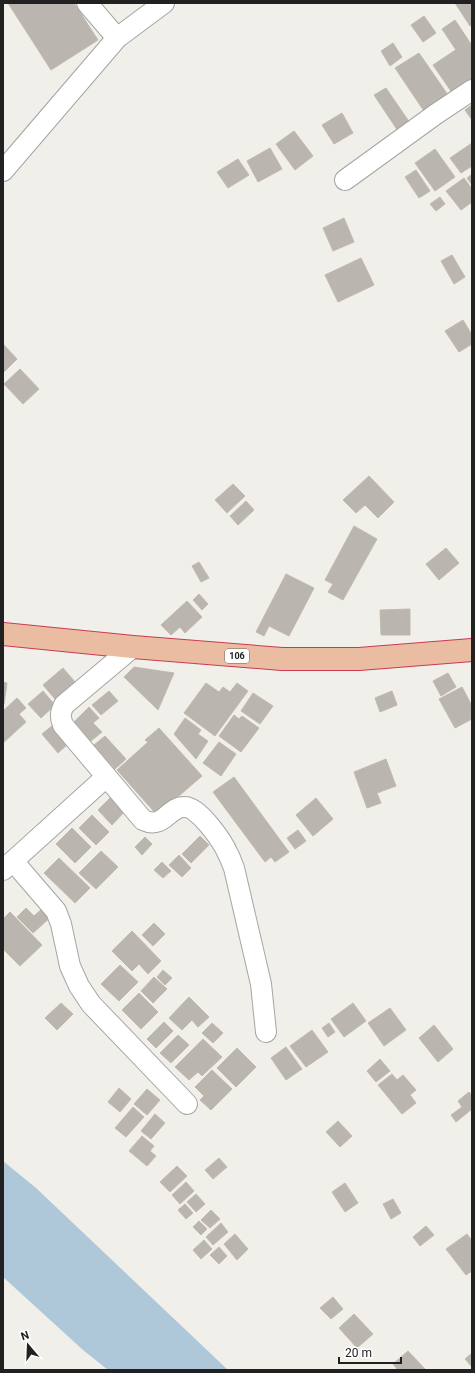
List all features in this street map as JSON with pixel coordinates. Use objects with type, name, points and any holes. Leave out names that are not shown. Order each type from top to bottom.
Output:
[{"type":"highway","name":"106","points":[[3,634],[133,647],[282,659],[359,658],[472,650]]},
{"type":"street","points":[[87,3],[117,38]]},
{"type":"street","points":[[3,171],[117,38],[164,3]]},
{"type":"street","points":[[345,180],[436,114],[472,90]]},
{"type":"street","points":[[133,647],[64,705],[61,712],[63,725],[142,820],[154,823],[178,808],[191,808],[204,820],[217,836],[228,853],[234,868],[261,984],[266,1032]]},
{"type":"street","points":[[106,777],[8,866],[56,911],[61,924],[70,966],[79,986],[91,1004],[187,1104]]},
{"type":"water","points":[[3,1161],[36,1188],[228,1370],[108,1370],[83,1350],[3,1277]]},
{"type":"building","points":[[8,3],[74,3],[98,40],[51,70]]},
{"type":"building","points":[[455,3],[472,3],[472,25],[470,26]]},
{"type":"building","points":[[424,16],[436,33],[423,42],[411,25]]},
{"type":"building","points":[[455,20],[469,41],[456,50],[442,29]]},
{"type":"building","points":[[469,41],[472,46],[472,86],[455,97],[433,65]]},
{"type":"building","points":[[393,43],[402,57],[390,66],[381,51]]},
{"type":"building","points":[[419,53],[450,98],[426,114],[395,68]]},
{"type":"building","points":[[386,88],[410,123],[398,131],[374,95]]},
{"type":"building","points":[[472,105],[472,120],[465,110]]},
{"type":"building","points":[[342,113],[353,133],[334,144],[322,125]]},
{"type":"building","points":[[294,131],[313,156],[295,170],[276,144]]},
{"type":"building","points":[[472,143],[472,166],[461,173],[450,158]]},
{"type":"building","points":[[270,148],[282,169],[258,182],[247,161]]},
{"type":"building","points":[[435,149],[455,177],[435,191],[415,163]]},
{"type":"building","points":[[238,159],[249,175],[228,188],[217,172]]},
{"type":"building","points":[[416,170],[430,191],[419,198],[405,177]]},
{"type":"building","points":[[472,174],[472,185],[467,178]]},
{"type":"building","points":[[464,178],[472,189],[472,202],[461,210],[446,191]]},
{"type":"building","points":[[440,197],[445,204],[436,211],[430,204]]},
{"type":"building","points":[[344,218],[354,242],[333,251],[323,228]]},
{"type":"building","points":[[452,255],[465,277],[454,284],[441,261]]},
{"type":"building","points":[[361,258],[374,285],[338,302],[325,275]]},
{"type":"building","points":[[463,320],[472,335],[472,344],[459,352],[445,331]]},
{"type":"building","points":[[3,344],[17,359],[3,373]]},
{"type":"building","points":[[20,369],[39,389],[23,404],[4,384]]},
{"type":"building","points":[[369,476],[394,502],[378,518],[365,505],[356,513],[343,500]]},
{"type":"building","points":[[233,484],[245,496],[227,513],[215,500]]},
{"type":"building","points":[[246,501],[254,510],[238,525],[230,516]]},
{"type":"building","points":[[354,526],[377,539],[343,600],[328,592],[333,584],[325,580]]},
{"type":"building","points":[[446,548],[459,563],[439,580],[426,564]]},
{"type":"building","points":[[199,562],[209,578],[201,582],[192,566]]},
{"type":"building","points":[[286,574],[314,588],[289,636],[269,626],[264,636],[256,632]]},
{"type":"building","points":[[199,594],[208,604],[202,610],[193,600]]},
{"type":"building","points":[[187,601],[202,617],[185,633],[180,627],[171,635],[161,625]]},
{"type":"building","points":[[410,609],[410,635],[381,635],[380,610]]},
{"type":"building","points":[[134,667],[174,673],[158,710],[124,677]]},
{"type":"building","points":[[63,668],[75,682],[55,699],[43,685]]},
{"type":"building","points":[[448,673],[456,687],[441,696],[433,681]]},
{"type":"building","points":[[3,682],[7,683],[4,704],[3,704]]},
{"type":"building","points":[[206,683],[219,692],[223,687],[230,692],[237,683],[248,691],[215,736],[184,713]]},
{"type":"building","points":[[462,687],[472,706],[472,719],[455,728],[439,699]]},
{"type":"building","points":[[43,691],[55,705],[41,718],[28,704]]},
{"type":"building","points":[[109,691],[118,701],[101,715],[92,705]]},
{"type":"building","points":[[392,691],[397,705],[380,712],[375,698]]},
{"type":"building","points":[[253,693],[273,706],[260,724],[241,711]]},
{"type":"building","points":[[17,698],[26,708],[19,714],[26,722],[3,743],[3,711]]},
{"type":"building","points":[[89,707],[99,718],[93,723],[102,732],[91,741],[74,722]]},
{"type":"building","points":[[234,715],[239,719],[242,716],[259,728],[241,752],[219,736]]},
{"type":"building","points":[[185,718],[201,730],[198,734],[208,741],[196,759],[174,734]]},
{"type":"building","points":[[53,725],[69,743],[58,753],[42,734]]},
{"type":"building","points":[[159,728],[202,776],[157,815],[117,770],[148,742],[145,740]]},
{"type":"building","points":[[105,736],[126,759],[115,769],[94,745]]},
{"type":"building","points":[[219,742],[236,754],[221,776],[203,763]]},
{"type":"building","points":[[386,759],[396,786],[377,793],[381,803],[367,808],[354,772]]},
{"type":"building","points":[[234,777],[289,852],[275,862],[271,857],[265,862],[213,792]]},
{"type":"building","points":[[112,796],[126,810],[112,825],[98,810]]},
{"type":"building","points":[[316,798],[333,819],[313,836],[296,815]]},
{"type":"building","points":[[92,815],[109,832],[96,845],[79,828]]},
{"type":"building","points":[[72,828],[91,847],[75,863],[56,844]]},
{"type":"building","points":[[298,830],[306,841],[295,849],[287,838]]},
{"type":"building","points":[[200,836],[209,845],[191,863],[182,854]]},
{"type":"building","points":[[145,837],[152,844],[142,855],[135,847]]},
{"type":"building","points":[[101,851],[118,867],[96,889],[79,873]]},
{"type":"building","points":[[179,855],[191,868],[182,877],[169,865]]},
{"type":"building","points":[[59,858],[90,888],[75,903],[44,873]]},
{"type":"building","points":[[162,862],[171,871],[163,878],[154,870]]},
{"type":"building","points":[[44,907],[52,916],[33,933],[17,917],[26,908],[34,916]]},
{"type":"building","points":[[10,912],[42,945],[20,966],[3,949],[3,930],[5,928],[3,925],[3,919]]},
{"type":"building","points":[[154,923],[165,934],[153,946],[142,935]]},
{"type":"building","points":[[132,931],[161,961],[148,974],[139,964],[132,971],[112,951]]},
{"type":"building","points":[[120,965],[138,982],[119,1001],[101,984]]},
{"type":"building","points":[[163,970],[172,978],[165,985],[157,977]]},
{"type":"building","points":[[154,977],[167,989],[153,1003],[141,991]]},
{"type":"building","points":[[139,993],[158,1012],[141,1029],[122,1010]]},
{"type":"building","points":[[189,997],[209,1017],[198,1027],[192,1020],[182,1030],[169,1018]]},
{"type":"building","points":[[61,1003],[73,1014],[57,1030],[45,1018]]},
{"type":"building","points":[[353,1003],[366,1021],[344,1037],[331,1019]]},
{"type":"building","points":[[390,1008],[406,1030],[384,1046],[368,1023]]},
{"type":"building","points":[[164,1022],[173,1031],[156,1048],[147,1039]]},
{"type":"building","points":[[212,1023],[223,1033],[213,1043],[202,1033]]},
{"type":"building","points":[[329,1023],[335,1032],[328,1037],[322,1028]]},
{"type":"building","points":[[434,1025],[453,1049],[438,1062],[419,1038]]},
{"type":"building","points":[[312,1030],[328,1052],[306,1067],[290,1046]]},
{"type":"building","points":[[178,1035],[189,1045],[171,1063],[160,1053]]},
{"type":"building","points":[[203,1039],[222,1057],[202,1076],[198,1072],[189,1080],[175,1067]]},
{"type":"building","points":[[286,1047],[302,1069],[286,1080],[271,1058]]},
{"type":"building","points":[[237,1048],[256,1067],[236,1087],[217,1068]]},
{"type":"building","points":[[380,1059],[390,1071],[376,1082],[367,1071]]},
{"type":"building","points":[[212,1070],[232,1089],[211,1110],[200,1100],[204,1096],[195,1087]]},
{"type":"building","points":[[392,1074],[397,1080],[403,1075],[416,1090],[410,1095],[416,1103],[402,1114],[378,1085]]},
{"type":"building","points":[[119,1088],[131,1099],[120,1112],[108,1102]]},
{"type":"building","points":[[147,1089],[160,1100],[147,1115],[134,1104]]},
{"type":"building","points":[[469,1092],[472,1096],[472,1109],[456,1122],[451,1115],[462,1107],[458,1101]]},
{"type":"building","points":[[133,1107],[144,1117],[126,1137],[115,1128]]},
{"type":"building","points":[[155,1114],[165,1123],[151,1139],[141,1131]]},
{"type":"building","points":[[338,1121],[352,1136],[340,1147],[326,1132]]},
{"type":"building","points":[[142,1136],[154,1146],[150,1151],[156,1156],[147,1166],[129,1151]]},
{"type":"building","points":[[219,1158],[227,1167],[213,1179],[205,1170]]},
{"type":"building","points":[[177,1166],[187,1176],[170,1192],[160,1182]]},
{"type":"building","points":[[186,1182],[194,1191],[180,1204],[172,1195]]},
{"type":"building","points":[[345,1183],[358,1203],[345,1212],[332,1192]]},
{"type":"building","points":[[196,1194],[205,1204],[196,1212],[187,1202]]},
{"type":"building","points":[[393,1199],[401,1213],[391,1219],[383,1204]]},
{"type":"building","points":[[185,1204],[193,1213],[186,1219],[178,1210]]},
{"type":"building","points":[[211,1210],[220,1219],[210,1228],[201,1220]]},
{"type":"building","points":[[199,1221],[207,1229],[201,1235],[193,1227]]},
{"type":"building","points":[[221,1223],[228,1232],[213,1245],[206,1237]]},
{"type":"building","points":[[426,1226],[434,1235],[420,1246],[413,1237]]},
{"type":"building","points":[[235,1234],[248,1249],[237,1260],[224,1244]]},
{"type":"building","points":[[467,1234],[472,1241],[472,1271],[466,1275],[446,1249]]},
{"type":"building","points":[[204,1240],[212,1249],[201,1259],[193,1250]]},
{"type":"building","points":[[219,1247],[227,1256],[219,1264],[210,1255]]},
{"type":"building","points":[[333,1297],[343,1309],[331,1319],[320,1308]]},
{"type":"building","points":[[354,1314],[373,1334],[357,1348],[339,1328]]},
{"type":"building","points":[[408,1351],[426,1370],[398,1370],[393,1364]]},
{"type":"building","points":[[472,1353],[472,1367],[465,1359]]}]
